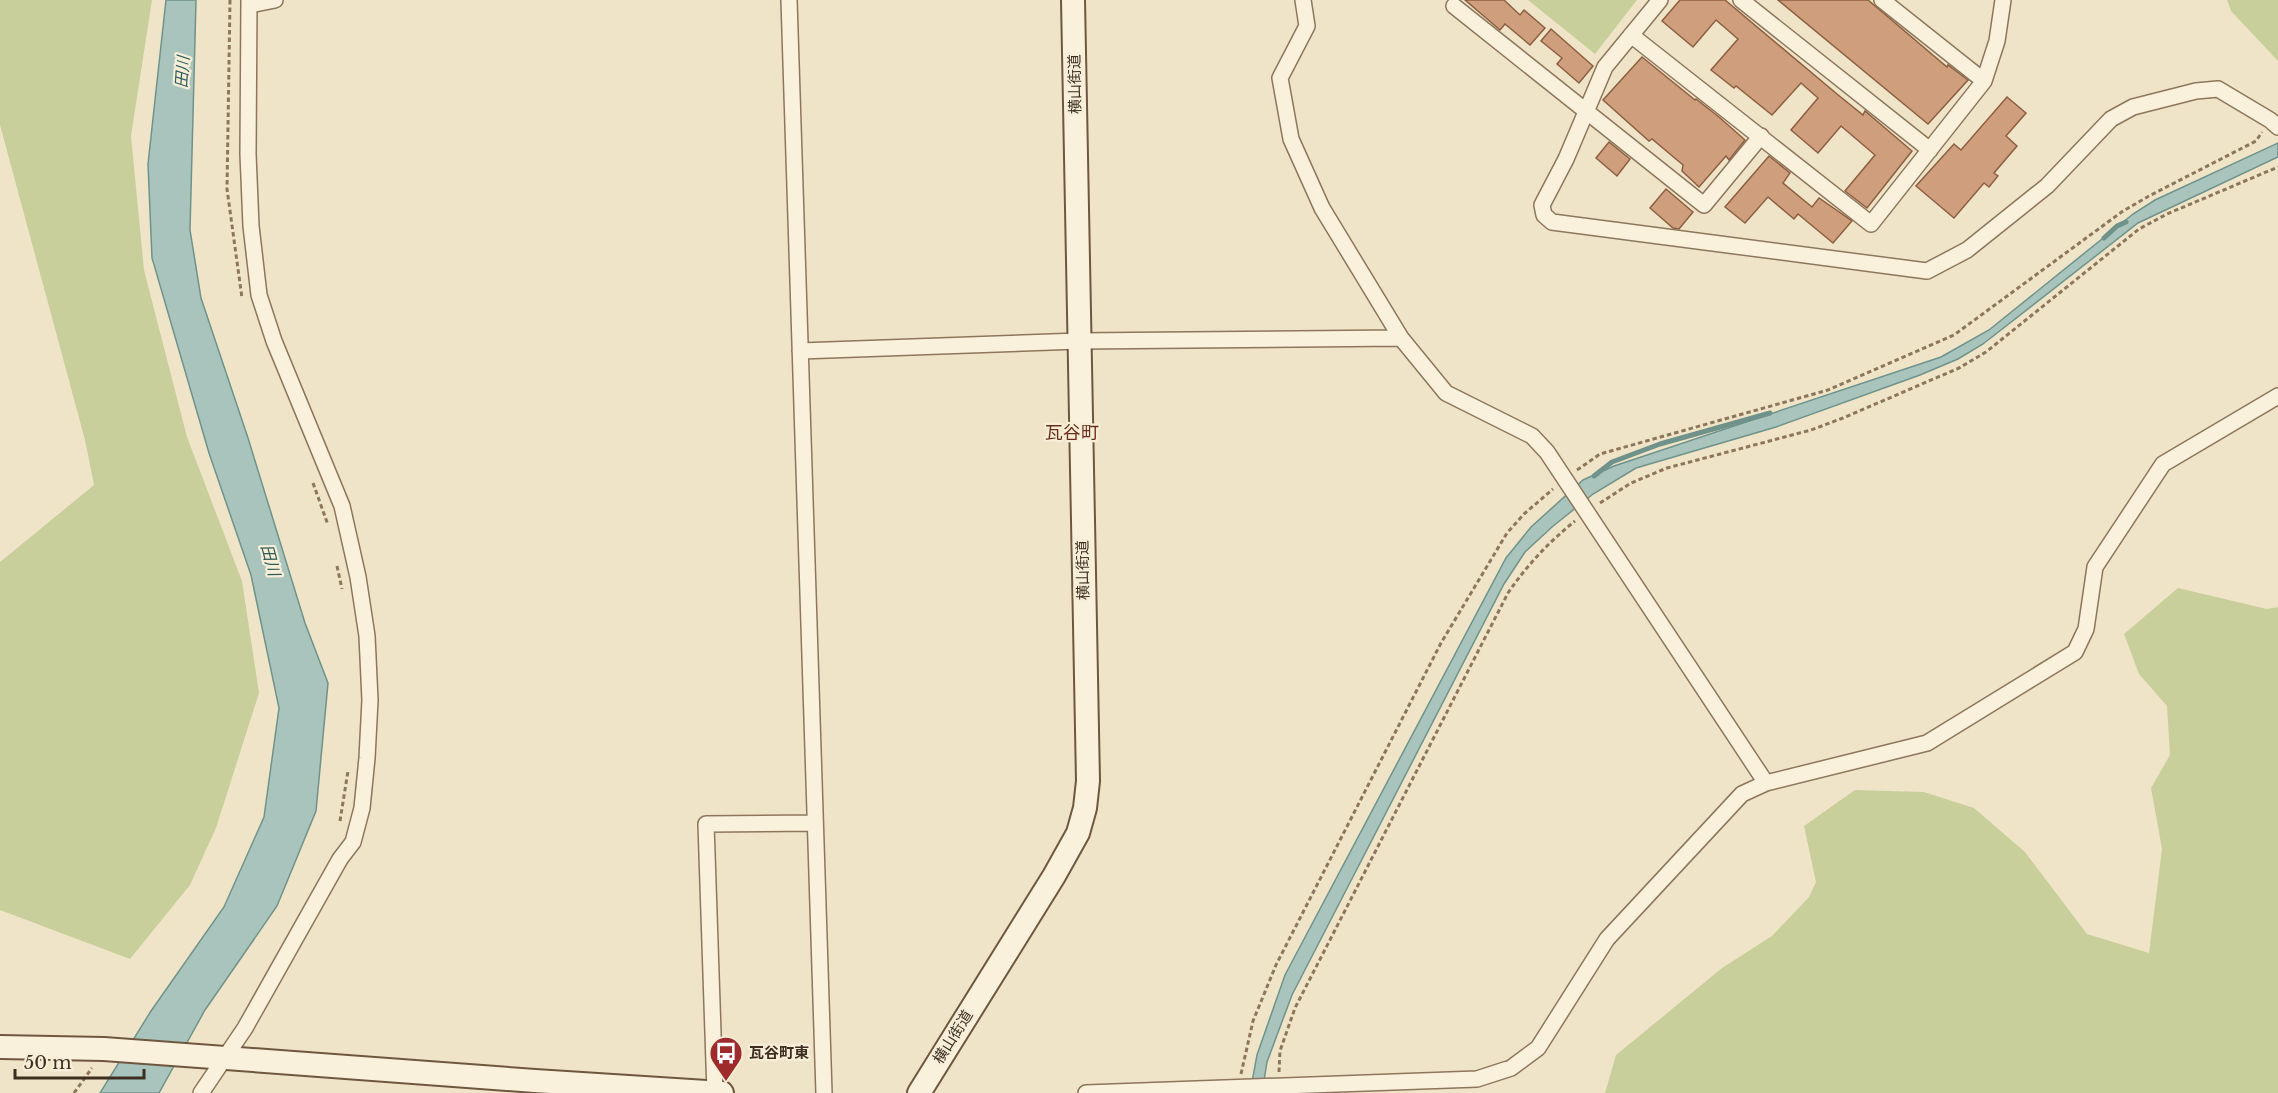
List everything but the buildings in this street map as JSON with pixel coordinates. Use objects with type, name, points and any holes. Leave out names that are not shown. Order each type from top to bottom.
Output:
[{"type":"street","points":[[201,1093],[221,1058],[245,1028],[340,859],[353,842],[362,808],[368,758],[370,700],[365,624],[358,577],[342,506],[274,341],[259,294],[251,226],[248,164],[249,3],[274,0]]},
{"type":"street","points":[[789,0],[824,1093]]},
{"type":"street","name":"横山街道","points":[[918,1093],[1054,876],[1078,833],[1085,808],[1088,781],[1073,0]]},
{"type":"street","points":[[1303,0],[1307,26],[1280,78],[1291,139],[1322,208],[1401,338],[1446,393],[1532,436],[1547,452],[1766,783]]},
{"type":"street","points":[[1660,0],[1605,67],[1566,159],[1542,205],[1544,215],[1552,222],[1926,271],[1968,250],[2047,186],[2111,119],[2133,107],[2218,89],[2274,124]]},
{"type":"street","points":[[1741,0],[1930,150]]},
{"type":"street","points":[[1882,0],[1984,81]]},
{"type":"street","points":[[1631,35],[1871,224],[1984,81],[1997,41],[2003,0]]},
{"type":"street","points":[[1454,6],[1704,205],[1761,136]]},
{"type":"street","points":[[800,351],[1079,341],[1401,338]]},
{"type":"street","points":[[1086,1093],[1238,1088],[1278,1090],[1478,1079],[1511,1068],[1538,1048],[1607,939],[1742,794],[1766,783],[1927,743],[2075,652],[2086,629],[2095,567],[2163,464],[2278,396]]},
{"type":"street","points":[[715,1093],[706,824],[815,822]]},
{"type":"street","points":[[0,1047],[104,1049],[536,1087],[722,1093]]},
{"type":"path","points":[[230,0],[227,189],[239,286],[244,307]]},
{"type":"path","points":[[1238,1088],[1253,1021],[1276,965],[1441,643],[1507,533],[1524,514],[1565,478],[1600,454],[1828,390],[1954,335],[2123,212],[2149,196],[2256,141],[2274,124]]},
{"type":"path","points":[[1278,1090],[1280,1051],[1295,1008],[1508,593],[1525,569],[1550,541],[1587,511],[1640,479],[1667,468],[1811,430],[1959,368],[1986,352],[2139,230],[2167,214],[2278,167]]},
{"type":"path","points":[[312,478],[331,534]]},
{"type":"path","points":[[335,555],[344,599]]},
{"type":"path","points":[[340,825],[348,771]]},
{"type":"path","points":[[74,1093],[104,1049]]},
{"type":"green space","points":[[0,0],[152,0],[131,136],[144,270],[187,437],[242,581],[259,693],[216,828],[190,885],[130,959],[0,910],[0,562],[94,485],[85,440],[0,125]]},
{"type":"green space","points":[[1528,0],[1637,0],[1595,54]]},
{"type":"green space","points":[[2227,0],[2278,0],[2278,61],[2231,11]]},
{"type":"green space","points":[[2178,588],[2267,609],[2278,607],[2278,1093],[1605,1093],[1616,1055],[1722,968],[1772,936],[1809,897],[1816,882],[1804,826],[1855,790],[1924,792],[1974,808],[2025,852],[2087,934],[2149,953],[2162,849],[2151,788],[2170,755],[2167,706],[2139,674],[2124,634]]},
{"type":"water","name":"田川","points":[[166,0],[196,0],[190,230],[201,298],[248,438],[305,623],[328,683],[316,811],[277,906],[205,1010],[159,1093],[100,1093],[151,1011],[224,907],[264,817],[279,708],[251,575],[209,453],[152,258],[148,164]]},
{"type":"water","points":[[2278,143],[2278,157],[2138,223],[1983,344],[1958,359],[1776,427],[1636,468],[1593,494],[1552,527],[1525,552],[1504,584],[1292,995],[1267,1062],[1262,1093],[1250,1093],[1257,1055],[1285,975],[1506,558],[1531,527],[1583,480],[1614,466],[1941,357],[1989,330],[2133,214],[2155,200]]},
{"type":"waterway","points":[[2104,238],[2117,226],[2126,222]]},
{"type":"waterway","points":[[1594,476],[1612,462],[1660,444],[1770,413]]},
{"type":"place","name":"瓦谷町東","points":[[726,1082]]},
{"type":"district","name":"瓦谷町","points":[[1072,433]]}]
